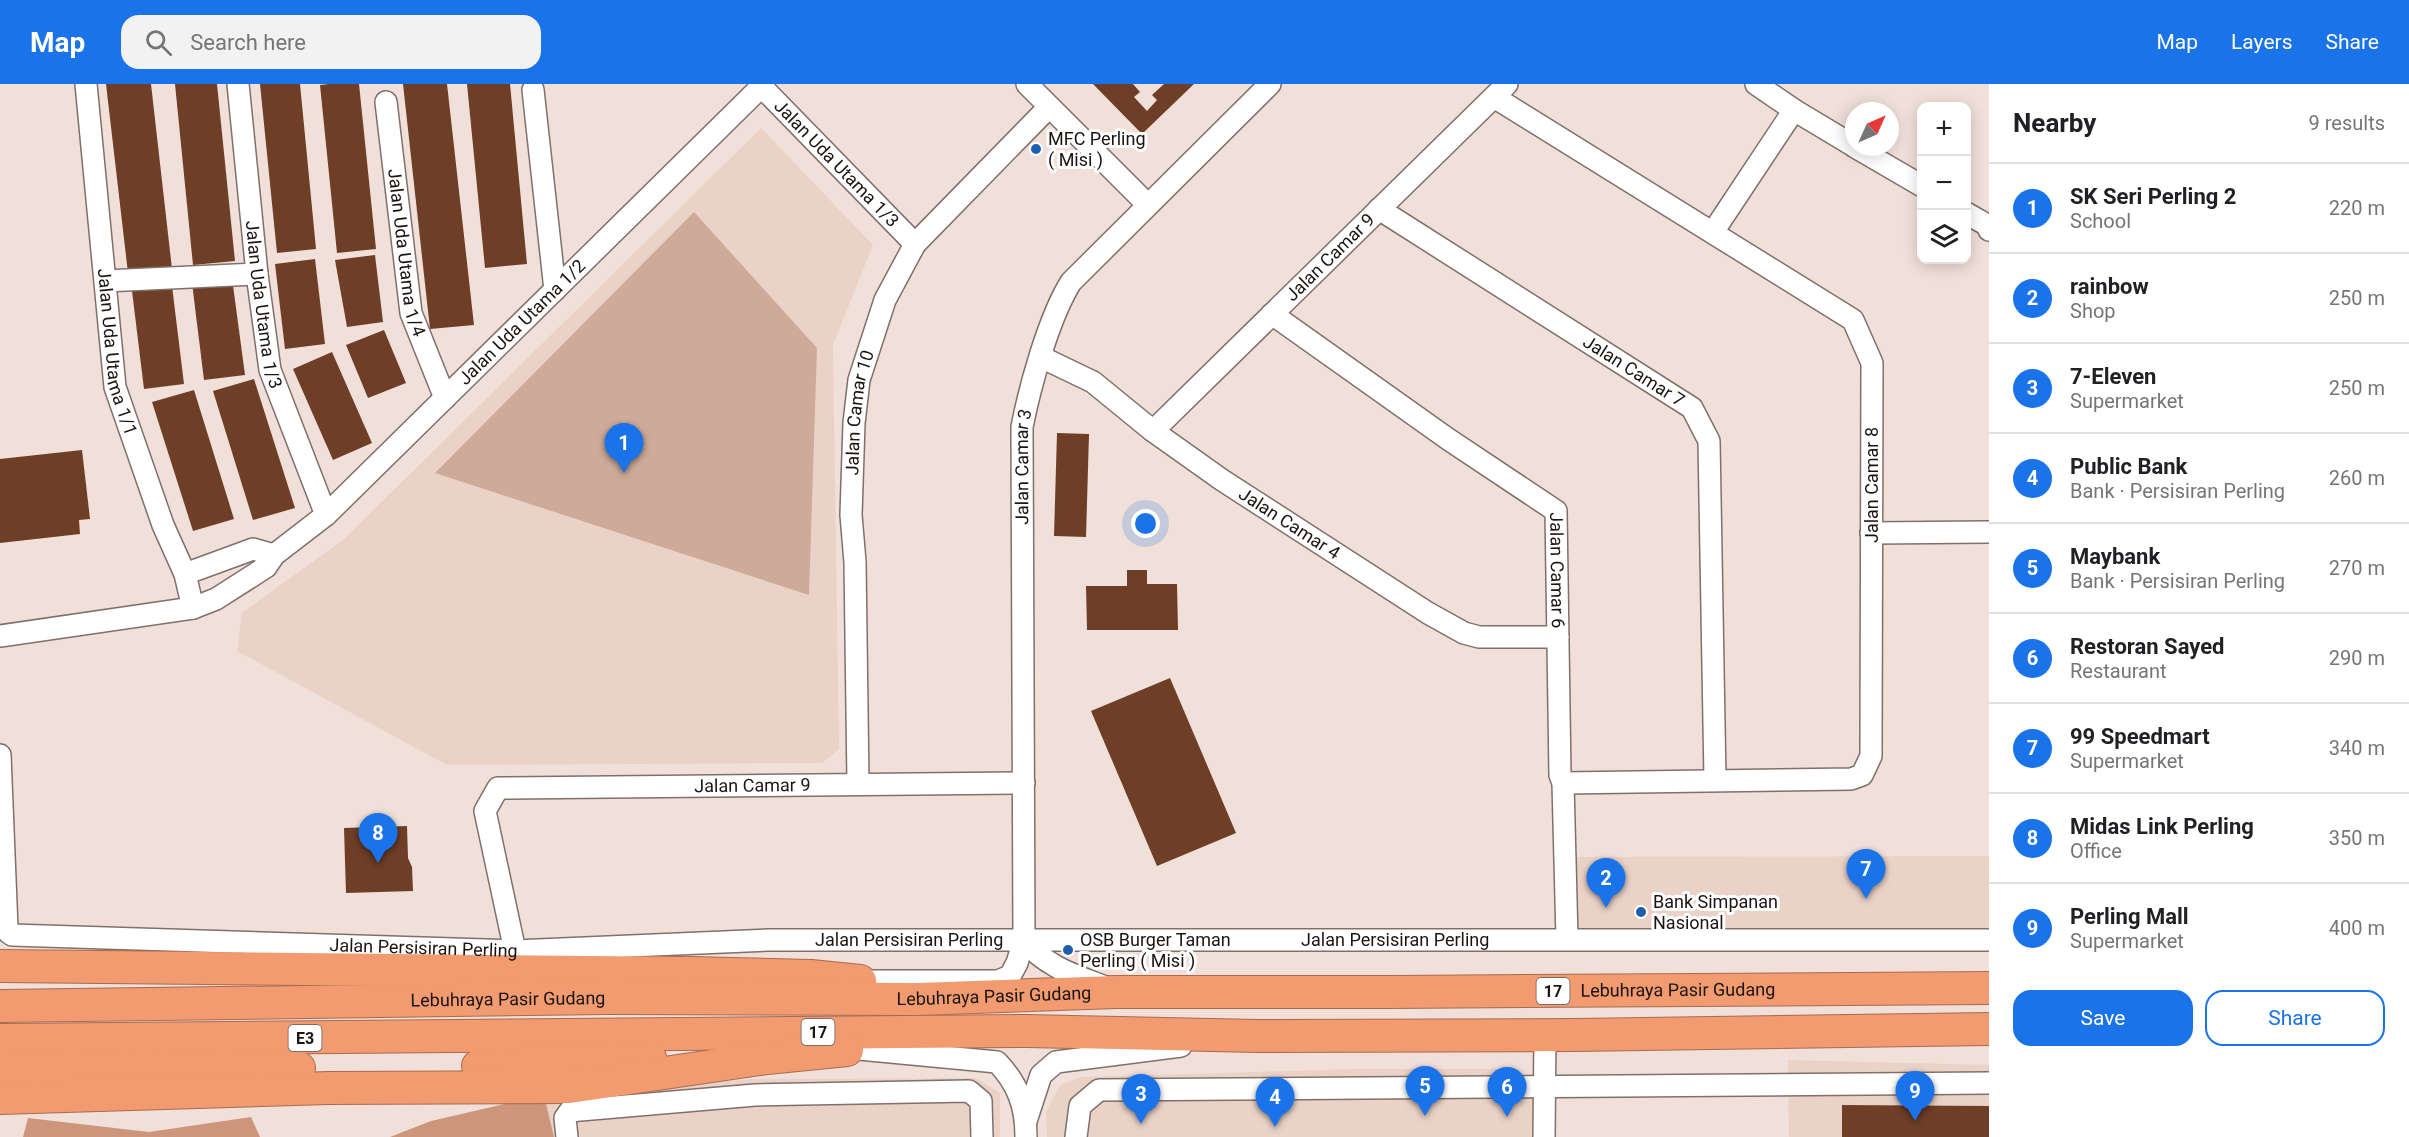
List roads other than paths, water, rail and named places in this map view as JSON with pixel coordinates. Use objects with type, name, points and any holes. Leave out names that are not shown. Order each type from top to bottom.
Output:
[{"type":"highway","points":[[0,966],[137,965],[811,976],[866,981],[918,999]]},
{"type":"highway","name":"Lebuhraya Pasir Gudang","points":[[0,1006],[607,998],[918,999],[1116,992],[1989,987]]},
{"type":"highway","name":"Lebuhraya Pasir Gudang","points":[[0,1040],[1027,1031],[1257,1036],[1545,1035],[1989,1029]]},
{"type":"highway","points":[[0,1098],[329,1088],[569,1087],[767,1058],[1027,1031]]},
{"type":"highway","points":[[0,1070],[514,1065],[708,1055],[767,1058]]},
{"type":"street","name":"Jalan Uda Utama 1/1","points":[[86,84],[115,387],[163,525],[185,574],[193,608]]},
{"type":"street","name":"Jalan Uda Utama 1/3","points":[[238,84],[257,274],[270,370],[326,515]]},
{"type":"street","name":"Jalan Camar 3","points":[[866,981],[998,981],[1010,976],[1017,963],[1024,940],[1022,427],[1041,357],[1061,297],[1071,282],[1270,84]]},
{"type":"street","points":[[1756,84],[1794,111],[1845,141]]},
{"type":"street","name":"Jalan Uda Utama 1/3","points":[[761,85],[915,244]]},
{"type":"street","name":"Jalan Uda Utama 1/2","points":[[193,608],[216,599],[266,567],[274,555],[326,515],[761,85]]},
{"type":"street","points":[[1033,86],[1050,107],[1147,204]]},
{"type":"street","points":[[533,90],[555,290]]},
{"type":"street","name":"Jalan Camar 9","points":[[1153,431],[1501,90]]},
{"type":"street","name":"Jalan Camar 8","points":[[1501,90],[1713,232],[1853,320],[1872,363],[1871,756],[1862,775],[1851,779],[1563,783]]},
{"type":"street","name":"Jalan Uda Utama 1/4","points":[[386,102],[411,313],[445,398]]},
{"type":"street","name":"Jalan Camar 10","points":[[858,784],[855,562],[851,515],[854,423],[859,380],[885,300],[915,244],[1050,107]]},
{"type":"street","points":[[1713,232],[1794,111]]},
{"type":"street","points":[[1870,156],[1917,183]]},
{"type":"street","name":"Jalan Camar 7","points":[[1379,209],[1692,408],[1709,441],[1715,780]]},
{"type":"street","points":[[1971,216],[1987,225],[1989,230]]},
{"type":"street","points":[[105,281],[257,274]]},
{"type":"street","name":"Jalan Camar 6","points":[[1272,314],[1448,439],[1556,511],[1560,775],[1563,783],[1567,939]]},
{"type":"street","name":"Jalan Camar 4","points":[[1041,357],[1093,382],[1153,431],[1232,486],[1428,613],[1464,633],[1495,639],[1558,637]]},
{"type":"street","points":[[1872,533],[1989,532]]},
{"type":"street","points":[[185,574],[253,549],[274,555]]},
{"type":"street","points":[[0,636],[193,608]]},
{"type":"street","name":"Jalan Persisiran Perling","points":[[0,755],[7,928],[12,935],[515,951],[768,940],[1989,940]]},
{"type":"street","name":"Jalan Camar 9","points":[[515,951],[485,811],[498,788],[1024,783]]},
{"type":"street","points":[[1024,940],[1037,955],[1055,967],[1116,992]]},
{"type":"street","points":[[1544,1137],[1545,1035]]},
{"type":"street","points":[[1026,1129],[1041,1075],[1056,1062],[1257,1036]]},
{"type":"street","points":[[859,1049],[997,1062],[1011,1077],[1019,1094],[1026,1129]]},
{"type":"street","points":[[1076,1137],[1080,1106],[1099,1090],[1989,1083]]},
{"type":"street","points":[[567,1137],[565,1118],[570,1111],[767,1095],[969,1091],[981,1101],[982,1137]]},
{"type":"place","name":"MFC Perling ( Misi )","points":[[1036,149]]},
{"type":"place","name":"SK Seri Perling 2","points":[[624,473]]},
{"type":"place","name":"Midas Link Perling","points":[[378,863]]},
{"type":"place","name":"99 Speedmart","points":[[1866,899]]},
{"type":"place","name":"rainbow","points":[[1606,908]]},
{"type":"place","name":"Bank Simpanan Nasional","points":[[1641,912]]},
{"type":"place","name":"OSB Burger Taman Perling ( Misi )","points":[[1068,950]]},
{"type":"place","name":"Maybank","points":[[1425,1116]]},
{"type":"place","name":"Restoran Sayed","points":[[1507,1117]]},
{"type":"place","name":"Perling Mall","points":[[1915,1121]]},
{"type":"place","name":"7-Eleven","points":[[1141,1124]]},
{"type":"place","name":"Public Bank","points":[[1275,1127]]}]
